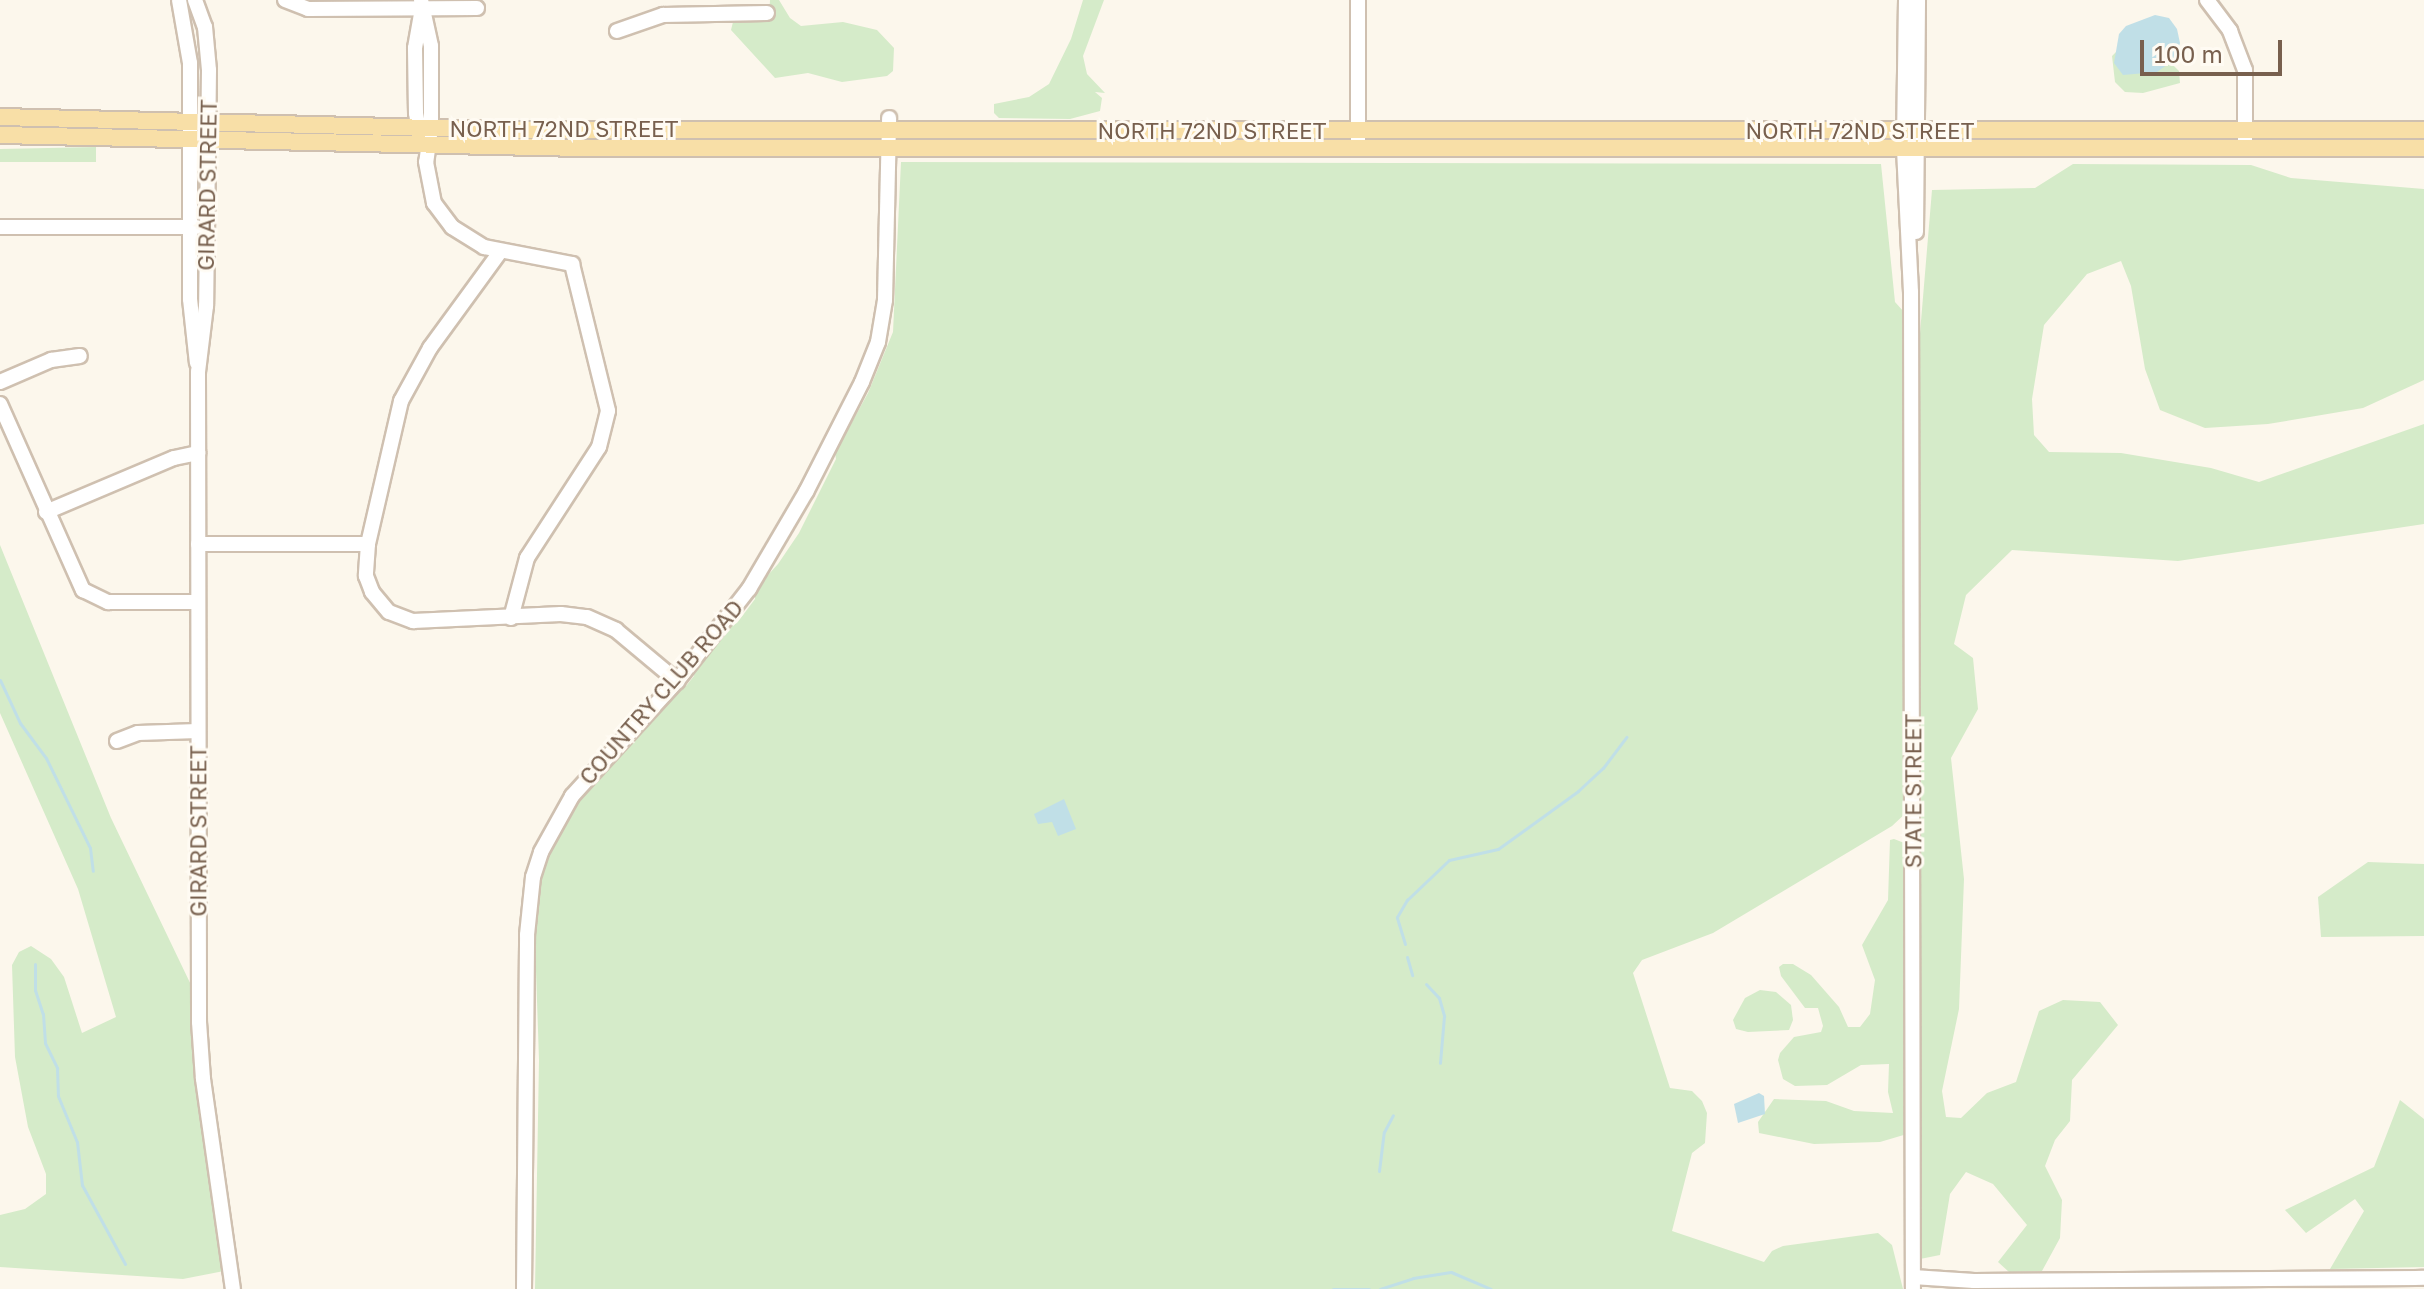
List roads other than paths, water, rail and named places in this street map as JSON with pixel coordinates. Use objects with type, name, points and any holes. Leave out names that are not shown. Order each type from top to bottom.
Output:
[{"type":"main road","name":"NORTH 72ND STREET","points":[[0,117],[190,119],[424,128],[889,132],[2424,130]]},
{"type":"main road","name":"NORTH 72ND STREET","points":[[0,135],[190,137],[426,147],[889,132],[1358,149],[2424,148]]},
{"type":"street","name":"GIRARD STREET","points":[[179,0],[190,50],[191,329],[198,372],[200,1057],[233,1289]]},
{"type":"street","name":"GIRARD STREET","points":[[195,0],[208,47],[205,332],[198,372]]},
{"type":"street","points":[[286,0],[308,9],[422,4],[477,8]]},
{"type":"street","points":[[1358,0],[1358,149]]},
{"type":"street","name":"STATE STREET","points":[[1906,0],[1911,131],[1913,1283]]},
{"type":"street","name":"STATE STREET","points":[[1911,131],[1918,0]]},
{"type":"street","points":[[2207,0],[2239,49],[2245,70],[2245,148]]},
{"type":"street","points":[[422,4],[431,46],[424,128],[428,183],[442,215],[463,235],[500,252],[566,261],[574,267],[605,396],[607,424],[594,457],[527,558],[511,618]]},
{"type":"street","points":[[617,31],[655,17],[710,7],[767,13]]},
{"type":"street","name":"COUNTRY CLUB ROAD","points":[[524,1289],[527,935],[533,877],[548,835],[567,802],[677,681],[738,605],[773,552],[826,455],[871,361],[886,290],[889,132]]},
{"type":"street","points":[[0,227],[206,226]]},
{"type":"street","points":[[500,252],[430,348],[407,386],[388,447],[368,544],[366,576],[372,592],[395,616],[423,623],[561,614],[596,620],[616,630],[677,681]]},
{"type":"street","points":[[0,382],[51,360],[80,356]]},
{"type":"street","points":[[0,404],[83,590],[98,600],[198,602]]},
{"type":"street","points":[[46,512],[174,458],[198,453]]},
{"type":"street","points":[[198,544],[368,544]]},
{"type":"street","points":[[117,741],[147,731],[198,731]]},
{"type":"street","points":[[1913,1283],[2424,1278]]},
{"type":"water","points":[[2155,15],[2169,18],[2177,29],[2180,43],[2175,59],[2157,72],[2123,75],[2114,63],[2119,34],[2126,26]]},
{"type":"water","points":[[1064,799],[1076,829],[1058,836],[1052,822],[1038,824],[1034,814]]},
{"type":"water","points":[[1759,1093],[1764,1096],[1765,1114],[1738,1123],[1734,1104]]},
{"type":"waterway","points":[[0,680],[20,723],[46,758],[90,848],[93,871]]},
{"type":"waterway","points":[[1405,944],[1397,917],[1407,900],[1449,860],[1498,849],[1578,791],[1603,768],[1626,737]]},
{"type":"waterway","points":[[1407,957],[1412,975]]},
{"type":"waterway","points":[[35,964],[35,990],[43,1014],[45,1043],[57,1068],[58,1096],[77,1142],[82,1185],[125,1264]]},
{"type":"waterway","points":[[1426,984],[1439,998],[1444,1016],[1440,1063]]},
{"type":"waterway","points":[[1379,1171],[1384,1132],[1393,1115]]},
{"type":"waterway","points":[[1380,1289],[1413,1278],[1451,1272],[1491,1289]]},
{"type":"waterway","points":[[1333,1289],[1369,1289]]}]
